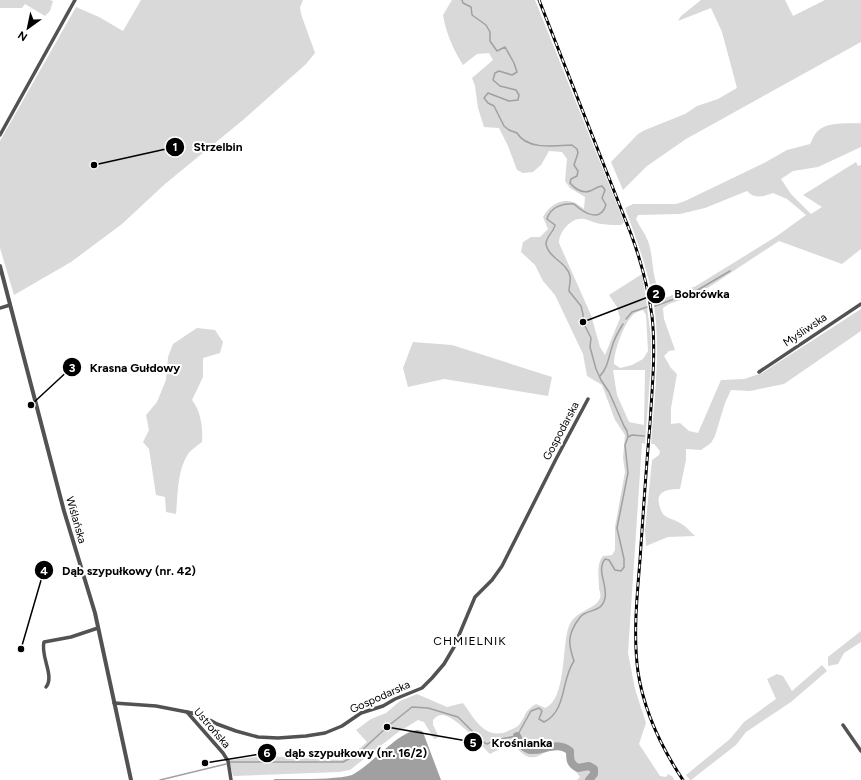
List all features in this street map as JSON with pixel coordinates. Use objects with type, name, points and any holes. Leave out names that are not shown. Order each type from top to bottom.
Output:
[{"type":"street","points":[[0,135],[76,0]]},
{"type":"street","name":"Wiślańska","points":[[0,266],[62,503],[91,598],[131,780]]},
{"type":"street","name":"Myśliwska","points":[[759,372],[861,304]]},
{"type":"street","points":[[0,308],[10,305]]},
{"type":"street","name":"Gospodarska","points":[[187,712],[201,715],[217,724],[258,737],[278,738],[306,736],[342,726],[361,713],[383,706],[395,699],[422,688],[444,664],[454,647],[475,597],[492,580],[502,566],[588,399]]},
{"type":"street","points":[[46,687],[49,680],[43,650],[44,642],[71,637],[98,628]]},
{"type":"street","name":"Ustrońska","points":[[114,703],[156,706],[187,712],[202,728],[228,763],[231,780]]},
{"type":"street","points":[[844,725],[861,751]]},
{"type":"shaded area","points":[[0,0],[53,1],[50,11],[45,16],[25,4],[22,8],[0,8]]},
{"type":"shaded area","points":[[141,0],[303,0],[300,7],[301,14],[315,53],[306,64],[243,120],[165,184],[122,224],[71,262],[14,295],[0,248],[0,141],[76,7],[99,17],[123,31]]},
{"type":"shaded area","points":[[452,0],[535,0],[624,222],[621,225],[609,225],[584,219],[575,220],[563,230],[559,243],[591,315],[600,347],[605,355],[620,318],[617,307],[609,295],[642,274],[651,338],[651,364],[645,444],[642,443],[628,653],[635,689],[646,723],[639,744],[660,776],[666,777],[668,774],[673,777],[674,780],[577,780],[580,777],[570,764],[568,752],[562,749],[552,749],[539,756],[529,757],[511,743],[490,754],[474,737],[453,719],[441,715],[433,720],[433,725],[439,737],[434,739],[424,722],[418,720],[397,733],[350,770],[339,772],[233,776],[229,760],[266,756],[342,760],[353,754],[367,742],[356,730],[371,719],[386,713],[400,701],[417,694],[447,707],[463,703],[481,727],[493,733],[508,731],[516,727],[519,725],[527,711],[532,707],[536,704],[545,708],[552,703],[557,695],[562,673],[568,629],[579,614],[598,602],[600,598],[598,576],[599,563],[603,556],[612,555],[615,550],[615,527],[625,472],[623,458],[625,435],[615,420],[602,385],[587,376],[583,354],[555,295],[543,281],[535,265],[521,252],[523,242],[531,237],[540,237],[548,229],[543,217],[551,207],[559,202],[568,201],[574,202],[584,209],[585,197],[570,188],[565,181],[567,159],[562,152],[549,151],[541,165],[533,172],[523,173],[517,170],[499,128],[484,127],[478,108],[475,86],[472,78],[493,60],[489,53],[477,54],[463,65],[450,41],[443,15]],"holes":[[[643,310],[646,315],[648,351],[643,359],[632,365],[620,368],[614,364],[614,358],[620,337],[630,318]],[[613,370],[645,370],[644,425],[629,422],[617,395]]]},
{"type":"shaded area","points":[[701,0],[785,0],[793,16],[825,0],[861,0],[861,42],[686,139],[647,166],[623,190],[611,162],[638,134],[685,114],[697,106],[718,99],[737,88],[722,32],[711,8],[678,21],[681,16]]},
{"type":"shaded area","points":[[861,123],[861,147],[818,167],[793,171],[781,179],[791,194],[811,214],[822,207],[803,195],[856,162],[858,166],[861,165],[861,249],[842,264],[779,241],[700,293],[669,304],[663,308],[664,319],[675,350],[669,351],[664,356],[671,368],[677,374],[671,408],[671,424],[680,423],[689,431],[698,433],[721,380],[744,379],[762,373],[861,309],[861,331],[784,384],[750,391],[731,390],[725,403],[715,436],[711,443],[701,450],[686,449],[686,460],[680,489],[665,491],[659,499],[662,513],[683,525],[695,536],[668,537],[646,546],[645,530],[652,460],[659,455],[660,451],[654,444],[651,444],[657,368],[657,338],[649,279],[625,208],[633,204],[676,204],[685,201],[764,163],[787,150],[810,144],[815,134],[820,129],[837,124]],"holes":[[[747,191],[753,196],[760,196],[773,193],[787,199],[806,215],[777,236],[696,286],[665,298],[657,285],[647,238],[636,219],[638,215],[680,214],[705,208]]]},
{"type":"shaded area","points":[[197,328],[215,330],[223,342],[220,353],[203,358],[203,377],[192,400],[198,410],[201,420],[202,442],[188,454],[184,461],[180,475],[176,514],[166,512],[165,497],[156,495],[149,449],[143,442],[149,430],[146,415],[157,402],[166,380],[168,357],[173,344]]},
{"type":"shaded area","points":[[413,342],[452,345],[552,377],[548,396],[444,379],[408,387],[403,368]]},
{"type":"shaded area","points":[[861,631],[861,642],[844,653],[838,664],[828,666],[828,657]]},
{"type":"shaded area","points":[[822,665],[827,671],[791,702],[746,732],[736,745],[690,780],[686,775],[730,739],[744,722],[776,699],[767,679],[777,674],[783,676],[792,691]]},
{"type":"shaded area","points":[[417,730],[422,731],[424,735],[441,780],[273,780],[345,777],[352,775],[368,764],[392,743]]},
{"type":"waterway","points":[[230,762],[343,762],[358,754],[387,727],[412,707],[428,708],[458,717],[483,742],[487,744],[495,740],[517,736],[531,711],[539,708],[542,711],[539,719],[544,722],[557,710],[570,668],[574,661],[570,642],[573,628],[582,615],[597,609],[604,602],[605,588],[602,568],[605,559],[609,560],[615,570],[621,571],[624,567],[624,559],[617,528],[628,473],[625,445],[628,437],[627,431],[609,392],[596,369],[590,347],[591,338],[583,322],[581,306],[569,291],[570,278],[568,271],[550,253],[546,244],[546,241],[555,225],[547,219],[551,211],[561,205],[574,204],[592,215],[600,214],[606,205],[602,198],[605,190],[602,186],[584,192],[576,189],[570,183],[571,179],[577,176],[578,171],[574,165],[578,153],[577,149],[572,145],[534,145],[527,142],[517,133],[504,126],[494,106],[488,103],[484,98],[488,93],[509,101],[518,100],[519,95],[516,90],[500,86],[493,80],[495,73],[499,71],[512,75],[517,72],[505,47],[497,51],[490,41],[490,32],[486,25],[472,15],[471,7],[463,3],[462,0]]},
{"type":"waterway","points":[[655,306],[696,291],[730,271]]},
{"type":"waterway","points":[[626,319],[632,312],[647,307]]},
{"type":"waterway","points":[[600,376],[603,373],[614,341],[623,324]]},
{"type":"waterway","points":[[628,437],[632,435],[644,436]]},
{"type":"waterway","points":[[517,736],[522,745],[527,749],[534,750],[555,746],[563,747],[570,751],[570,757],[573,765],[578,768],[589,766],[594,769],[594,774],[589,780]]},
{"type":"waterway","points":[[160,780],[226,764]]},
{"type":"railway","points":[[539,0],[631,234],[641,264],[652,316],[654,343],[653,370],[637,602],[636,644],[638,672],[644,701],[654,728],[683,780]]},
{"type":"place","name":"Strzelbin","points":[[94,165]]},
{"type":"place","name":"Bobrówka","points":[[583,322]]},
{"type":"place","name":"Krasna Gułdowy","points":[[31,405]]},
{"type":"place","name":"Dąb szypułkowy (nr. 42)","points":[[21,649]]},
{"type":"place","name":"Krośnianka","points":[[387,727]]},
{"type":"place","name":"dąb szypułkowy (nr. 16/2)","points":[[205,763]]},
{"type":"district","name":"CHMIELNIK","points":[[470,641]]}]
